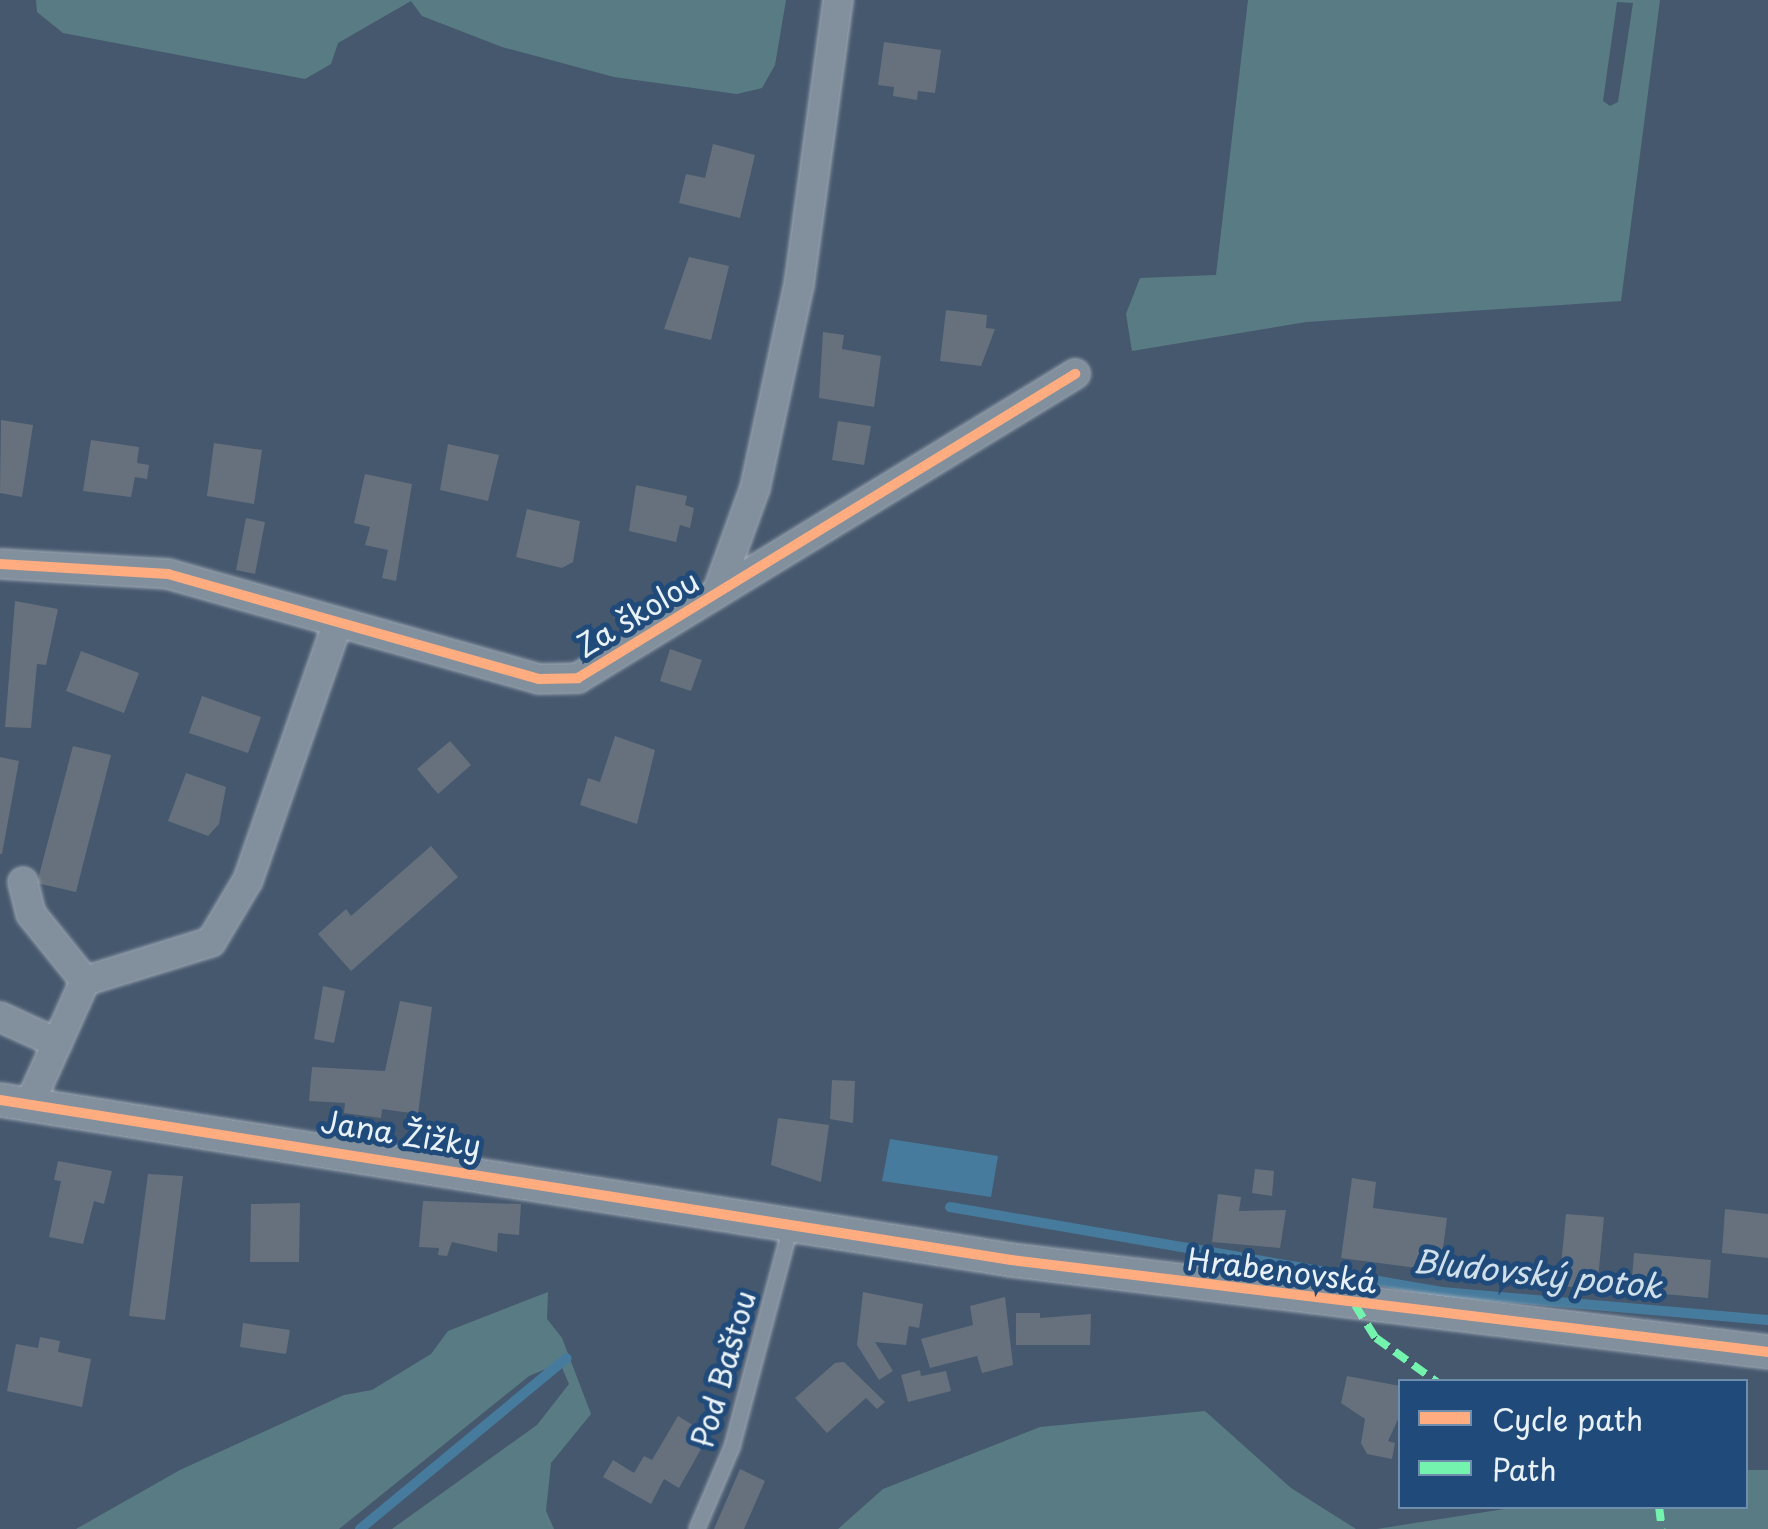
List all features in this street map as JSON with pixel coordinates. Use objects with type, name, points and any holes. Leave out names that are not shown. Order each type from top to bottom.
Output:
[{"type":"street","name":"Za školou","points":[[717,593],[754,488],[799,285],[838,0]]},
{"type":"street","name":"Za školou","points":[[0,564],[168,574],[338,626],[539,680],[578,678],[1074,374]]},
{"type":"street","points":[[22,882],[31,914],[85,981],[211,942],[248,880],[338,626]]},
{"type":"street","name":"Jana Žižky","points":[[85,981],[56,1044],[15,1100],[793,1220]]},
{"type":"street","points":[[0,1017],[56,1044]]},
{"type":"street","name":"Hrabenovská","points":[[793,1220],[1011,1260],[1768,1352]]},
{"type":"lane","name":"Pod Baštou","points":[[696,1529],[732,1447],[793,1220]]},
{"type":"green space","points":[[36,0],[786,0],[775,65],[762,88],[737,94],[614,77],[502,47],[422,16],[411,1],[338,43],[331,64],[305,79],[63,33],[37,12]]},
{"type":"green space","points":[[1248,0],[1660,0],[1621,301],[1306,322],[1132,351],[1126,314],[1140,278],[1216,275]],"holes":[[[1617,2],[1633,3],[1618,102],[1610,106],[1603,101]]]},
{"type":"green space","points":[[548,1292],[547,1319],[562,1338],[591,1414],[551,1463],[546,1511],[554,1529],[392,1529],[537,1425],[569,1384],[560,1363],[529,1376],[339,1529],[76,1529],[180,1470],[344,1395],[372,1390],[431,1354],[448,1331]]},
{"type":"green space","points":[[1205,1411],[1291,1488],[1356,1529],[838,1529],[883,1489],[1040,1427]]},
{"type":"green space","points":[[1748,1470],[1768,1470],[1768,1529],[1377,1529],[1504,1509],[1748,1509]]},
{"type":"water","points":[[890,1139],[998,1156],[991,1197],[882,1181]]},
{"type":"building","points":[[884,42],[941,50],[935,93],[918,91],[917,100],[893,96],[894,87],[878,85]]},
{"type":"building","points":[[713,144],[755,155],[740,218],[679,203],[686,174],[705,178]]},
{"type":"building","points":[[689,257],[729,266],[711,340],[664,329]]},
{"type":"building","points":[[946,310],[987,315],[986,328],[995,329],[981,366],[940,361]]},
{"type":"building","points":[[823,332],[844,335],[842,349],[881,356],[874,407],[819,398]]},
{"type":"building","points":[[1,420],[33,425],[22,497],[0,493]]},
{"type":"building","points":[[838,421],[871,426],[864,465],[832,460]]},
{"type":"building","points":[[91,440],[139,447],[137,463],[149,465],[147,479],[135,477],[131,497],[83,491]]},
{"type":"building","points":[[214,443],[262,450],[254,504],[207,496]]},
{"type":"building","points":[[448,444],[499,455],[488,501],[440,490]]},
{"type":"building","points":[[365,474],[412,484],[396,581],[382,578],[388,550],[365,545],[370,527],[354,523]]},
{"type":"building","points":[[636,485],[687,496],[685,505],[694,508],[690,528],[680,525],[676,542],[629,531]]},
{"type":"building","points":[[527,509],[580,521],[573,562],[562,568],[516,557]]},
{"type":"building","points":[[246,518],[265,522],[255,574],[236,570]]},
{"type":"building","points":[[15,601],[58,609],[46,665],[37,664],[31,728],[5,727]]},
{"type":"building","points":[[670,649],[702,660],[691,691],[660,681]]},
{"type":"building","points":[[81,651],[139,673],[124,713],[66,691]]},
{"type":"building","points":[[202,696],[261,717],[248,753],[189,733]]},
{"type":"building","points":[[615,736],[655,750],[637,824],[580,805],[588,778],[600,782]]},
{"type":"building","points":[[450,741],[471,765],[438,794],[417,769]]},
{"type":"building","points":[[73,746],[111,755],[76,892],[37,883]]},
{"type":"building","points":[[0,757],[19,761],[2,854],[0,854]]},
{"type":"building","points":[[186,773],[226,787],[219,824],[208,836],[168,821]]},
{"type":"building","points":[[431,846],[458,877],[351,971],[318,934],[346,909],[351,916]]},
{"type":"building","points":[[323,986],[345,991],[334,1043],[314,1039]]},
{"type":"building","points":[[400,1001],[432,1007],[418,1114],[382,1109],[381,1118],[344,1113],[345,1103],[309,1101],[312,1067],[385,1071]]},
{"type":"building","points":[[832,1080],[855,1081],[853,1123],[830,1119]]},
{"type":"building","points":[[778,1118],[829,1125],[821,1182],[771,1165]]},
{"type":"building","points":[[58,1161],[112,1171],[104,1204],[94,1201],[83,1244],[49,1237],[61,1181],[54,1180]]},
{"type":"building","points":[[1255,1169],[1274,1171],[1272,1196],[1252,1193]]},
{"type":"building","points":[[148,1174],[183,1176],[165,1320],[129,1316]]},
{"type":"building","points":[[1352,1178],[1376,1182],[1373,1208],[1447,1218],[1440,1271],[1341,1258]]},
{"type":"building","points":[[1218,1194],[1241,1197],[1239,1211],[1286,1210],[1280,1248],[1212,1242]]},
{"type":"building","points":[[423,1201],[521,1204],[519,1235],[498,1233],[497,1252],[452,1242],[447,1256],[438,1255],[439,1248],[419,1247]]},
{"type":"building","points":[[300,1203],[299,1262],[250,1262],[251,1204]]},
{"type":"building","points":[[1725,1209],[1768,1214],[1768,1258],[1722,1253]]},
{"type":"building","points":[[1566,1214],[1604,1217],[1597,1289],[1559,1286]]},
{"type":"building","points":[[1634,1253],[1711,1260],[1708,1298],[1631,1291]]},
{"type":"building","points":[[863,1292],[923,1304],[919,1328],[909,1326],[906,1345],[875,1342],[893,1371],[879,1380],[857,1345]]},
{"type":"building","points":[[1005,1297],[1013,1365],[982,1373],[977,1356],[930,1368],[921,1339],[973,1325],[970,1306]]},
{"type":"building","points":[[1016,1313],[1040,1313],[1040,1318],[1091,1314],[1090,1345],[1016,1345]]},
{"type":"building","points":[[243,1323],[290,1330],[286,1354],[240,1347]]},
{"type":"building","points":[[40,1337],[60,1341],[58,1352],[91,1359],[82,1407],[7,1391],[16,1344],[38,1348]]},
{"type":"building","points":[[844,1362],[885,1402],[877,1409],[866,1398],[827,1433],[795,1398],[835,1363]]},
{"type":"building","points":[[920,1370],[921,1376],[946,1371],[951,1391],[908,1402],[901,1375]]},
{"type":"building","points":[[1347,1376],[1398,1386],[1398,1419],[1388,1441],[1395,1443],[1392,1459],[1367,1454],[1361,1443],[1365,1419],[1341,1403]]},
{"type":"building","points":[[678,1416],[709,1435],[679,1488],[664,1479],[651,1504],[603,1477],[613,1460],[634,1473],[644,1456],[652,1460]]},
{"type":"building","points":[[740,1469],[765,1481],[744,1529],[714,1529]]},
{"type":"waterway","name":"Bludovský potok","points":[[950,1207],[1442,1292],[1768,1320]]},
{"type":"waterway","name":"Bludovský potok","points":[[360,1529],[567,1358]]},
{"type":"marked path","points":[[1355,1305],[1376,1338],[1433,1379]]},
{"type":"marked path","points":[[1659,1509],[1662,1529]]},
{"type":"cycle path","points":[[0,564],[168,574],[539,679],[578,678],[1075,374]]},
{"type":"cycle path","points":[[0,1100],[1011,1260],[1768,1352]]}]
